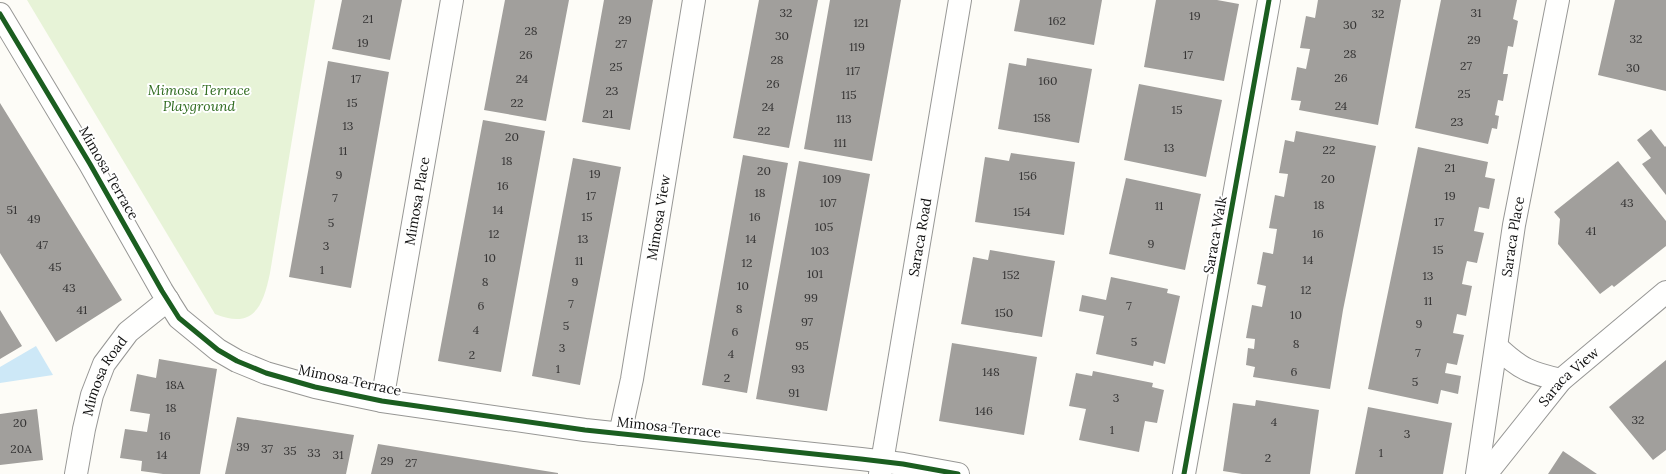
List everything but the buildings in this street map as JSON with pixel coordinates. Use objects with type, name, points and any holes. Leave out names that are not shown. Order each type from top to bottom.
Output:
[{"type":"street","name":"Mimosa Place","points":[[382,401],[452,0]]},
{"type":"street","name":"Mimosa View","points":[[620,434],[632,379],[694,0]]},
{"type":"street","name":"Saraca Road","points":[[882,468],[960,0]]},
{"type":"street","name":"Saraca Walk","points":[[1184,474],[1270,0]]},
{"type":"street","name":"Saraca Place","points":[[1477,474],[1514,226],[1558,0]]},
{"type":"street","name":"Mimosa Terrace","points":[[0,14],[90,164],[179,318],[218,350],[237,361],[266,373],[308,385],[382,401],[882,468]]},
{"type":"street","name":"Saraca View","points":[[1486,474],[1562,380],[1666,292]]},
{"type":"street","name":"Mimosa Road","points":[[76,474],[92,395],[104,364],[128,332],[168,300]]},
{"type":"street","points":[[1497,347],[1515,364],[1537,375],[1562,380]]},
{"type":"street","points":[[882,468],[958,474]]},
{"type":"green space","name":"Mimosa Terrace Playground","points":[[27,0],[315,0],[270,273],[260,305],[248,317],[239,319],[228,318],[215,314]]},
{"type":"water","points":[[36,346],[53,375],[0,383],[0,367]]},
{"type":"cycle path","points":[[1184,474],[1269,0]]},
{"type":"cycle path","points":[[0,14],[90,164],[162,291],[179,318],[218,350],[237,361],[266,373],[315,387],[382,401],[585,430],[861,459],[903,464],[958,474]]}]
